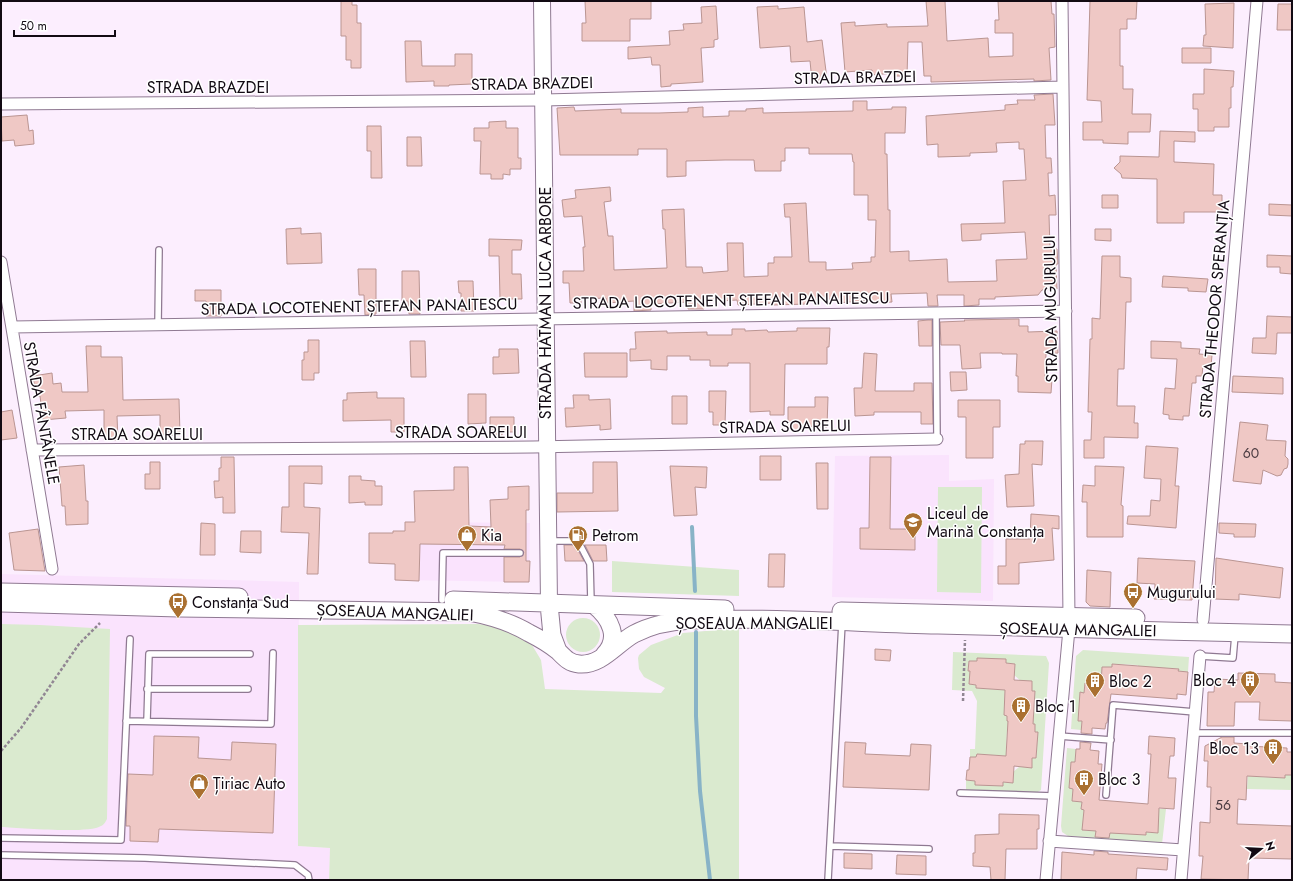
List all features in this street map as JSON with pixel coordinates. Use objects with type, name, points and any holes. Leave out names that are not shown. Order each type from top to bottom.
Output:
[{"type":"main road","name":"ȘOSEAUA MANGALIEI","points":[[1,592],[442,600],[1069,623],[1292,634]]},
{"type":"main road","name":"ȘOSEAUA MANGALIEI","points":[[1,603],[178,608],[458,611],[479,614],[517,626],[558,651],[564,658],[572,663],[581,664],[599,660],[634,634],[654,627],[676,622],[739,620],[1069,623],[1203,620],[1292,623]]},
{"type":"main road","points":[[549,604],[552,635],[558,651]]},
{"type":"main road","points":[[592,605],[607,617],[611,624],[611,643],[608,651],[599,660]]},
{"type":"street","name":"STRADA HATMAN LUCA ARBORE","points":[[542,1],[549,604]]},
{"type":"street","name":"STRADA MUGURULUI","points":[[1046,880],[1069,623],[1062,1]]},
{"type":"street","name":"STRADA THEODOR SPERANȚIA","points":[[1203,620],[1257,1]]},
{"type":"street","name":"STRADA BRAZDEI","points":[[1,104],[544,100],[1062,87]]},
{"type":"street","name":"STRADA FÂNTÂNELE","points":[[1,262],[52,569]]},
{"type":"street","name":"STRADA LOCOTENENT ȘTEFAN PANAITESCU","points":[[12,327],[1066,311]]},
{"type":"street","name":"STRADA SOARELUI","points":[[32,450],[546,447],[937,439]]},
{"type":"street","points":[[1181,880],[1200,656]]},
{"type":"street","points":[[1049,841],[1183,850]]},
{"type":"lane","points":[[158,325],[159,250]]},
{"type":"lane","points":[[936,313],[937,439]]},
{"type":"lane","points":[[548,541],[578,541],[590,564],[592,605]]},
{"type":"lane","points":[[442,600],[444,553],[520,553]]},
{"type":"lane","points":[[828,880],[842,622]]},
{"type":"lane","points":[[1200,656],[1233,658],[1235,632]]},
{"type":"lane","points":[[1,838],[121,840],[130,639]]},
{"type":"lane","points":[[126,721],[271,724],[274,653]]},
{"type":"lane","points":[[147,721],[149,654],[250,654]]},
{"type":"lane","points":[[148,689],[248,689]]},
{"type":"lane","points":[[1106,795],[1114,705],[1195,712]]},
{"type":"lane","points":[[1193,733],[1292,733]]},
{"type":"lane","points":[[1059,736],[1111,740]]},
{"type":"lane","points":[[960,793],[1053,796]]},
{"type":"lane","points":[[830,846],[929,849]]},
{"type":"lane","points":[[1,855],[145,858],[295,865],[308,875],[309,880]]},
{"type":"path","points":[[1,751],[21,728],[79,644],[100,623]]},
{"type":"path","points":[[963,701],[965,635]]},
{"type":"shaded area","name":"Liceul de Marină Constanța","points":[[949,455],[949,481],[994,479],[993,601],[832,597],[835,456]]},
{"type":"shaded area","points":[[405,522],[530,523],[529,582],[404,580]]},
{"type":"shaded area","points":[[1,574],[299,582],[298,846],[330,848],[329,880],[1,880]]},
{"type":"green space","points":[[938,487],[982,487],[981,593],[937,592]]},
{"type":"green space","points":[[612,561],[739,570],[739,596],[612,592]]},
{"type":"green space","points":[[580,618],[586,618],[590,619],[597,625],[600,635],[599,642],[593,649],[586,652],[580,652],[576,651],[569,645],[566,638],[566,632],[567,628],[573,621]]},
{"type":"green space","points":[[1,624],[110,629],[107,819],[102,825],[83,830],[1,827]]},
{"type":"green space","points":[[478,624],[504,627],[520,635],[532,645],[541,660],[545,689],[661,693],[665,688],[644,677],[639,669],[639,655],[651,645],[683,633],[739,628],[739,880],[329,880],[330,848],[298,846],[298,625]]},
{"type":"green space","points":[[1083,650],[1189,657],[1188,672],[1178,671],[1178,669],[1152,667],[1152,669],[1138,668],[1138,665],[1113,664],[1112,667],[1103,667],[1102,679],[1096,684],[1085,684],[1084,693],[1080,693],[1078,721],[1082,721],[1081,730],[1071,729],[1076,656]]},
{"type":"green space","points":[[953,652],[1046,656],[1049,663],[1041,790],[1036,793],[966,790],[966,780],[975,781],[975,785],[1003,786],[1003,782],[1013,783],[1013,772],[1019,767],[1032,767],[1032,758],[1036,758],[1038,732],[1035,732],[1035,724],[1030,724],[1031,717],[1034,717],[1035,691],[1032,691],[1014,675],[1015,664],[1006,663],[1006,659],[978,658],[977,661],[969,661],[968,671],[970,671],[970,684],[976,685],[976,688],[1005,690],[1004,715],[1007,716],[1007,721],[1011,721],[1007,730],[1006,756],[977,754],[976,757],[970,757],[970,749],[975,749],[977,701],[972,691],[952,690]]},
{"type":"green space","points":[[1067,748],[1076,749],[1075,762],[1071,762],[1069,788],[1073,789],[1072,801],[1082,802],[1081,809],[1084,810],[1083,830],[1088,831],[1088,828],[1119,833],[1146,835],[1146,832],[1157,833],[1157,809],[1166,809],[1162,844],[1068,836],[1062,832],[1061,826]]},
{"type":"green space","points":[[1248,773],[1260,773],[1260,777],[1285,778],[1285,775],[1292,775],[1292,790],[1247,789]]},
{"type":"building","points":[[341,1],[352,1],[352,5],[357,5],[357,23],[361,23],[361,68],[351,68],[351,60],[346,60],[346,36],[341,36]]},
{"type":"building","points":[[585,1],[651,1],[651,19],[630,19],[630,41],[582,41],[582,23],[586,23]]},
{"type":"building","points":[[926,1],[945,1],[947,41],[988,38],[989,57],[1013,56],[1013,33],[995,33],[995,20],[999,20],[998,1],[1051,1],[1052,14],[1054,14],[1055,47],[1049,48],[1051,80],[1034,81],[1034,79],[931,82],[931,76],[924,76],[922,42],[908,42],[907,76],[894,76],[894,73],[872,75],[872,70],[845,72],[841,23],[855,22],[855,26],[887,24],[887,27],[928,26]]},
{"type":"building","points":[[1090,1],[1137,1],[1136,19],[1127,19],[1127,29],[1120,29],[1120,66],[1123,66],[1123,89],[1133,89],[1132,114],[1151,114],[1150,132],[1128,132],[1128,144],[1103,143],[1103,140],[1083,140],[1083,122],[1102,122],[1101,101],[1087,100]]},
{"type":"building","points":[[1234,3],[1233,48],[1203,46],[1204,35],[1206,35],[1205,4]]},
{"type":"building","points":[[1278,4],[1292,4],[1292,30],[1277,30]]},
{"type":"building","points":[[716,6],[718,39],[714,40],[714,47],[701,48],[703,82],[671,84],[671,86],[661,87],[660,65],[652,65],[651,57],[628,59],[628,47],[670,45],[669,31],[684,30],[683,24],[702,23],[701,7]]},
{"type":"building","points":[[778,6],[778,9],[804,7],[807,42],[822,40],[827,79],[812,81],[810,61],[791,62],[790,46],[760,48],[757,7]]},
{"type":"building","points":[[405,41],[421,41],[422,66],[455,66],[455,54],[472,54],[472,84],[434,86],[434,81],[406,82]]},
{"type":"building","points":[[1182,48],[1211,48],[1211,63],[1182,63]]},
{"type":"building","points":[[1204,69],[1234,71],[1233,87],[1231,87],[1231,108],[1229,108],[1229,127],[1214,127],[1214,131],[1198,131],[1198,109],[1193,109],[1193,94],[1204,94]]},
{"type":"building","points":[[1053,94],[1055,125],[1045,125],[1046,158],[1051,158],[1052,173],[1048,173],[1049,196],[1055,195],[1056,215],[1049,215],[1050,249],[1057,249],[1057,289],[1042,290],[1038,295],[979,299],[979,305],[964,306],[964,295],[937,295],[938,306],[928,306],[927,293],[891,294],[892,302],[872,303],[872,300],[837,303],[836,299],[808,300],[808,304],[773,305],[773,303],[738,305],[737,300],[704,302],[704,309],[688,309],[688,302],[651,304],[651,310],[634,311],[634,301],[607,303],[606,298],[581,299],[581,303],[570,303],[569,283],[563,283],[563,271],[584,271],[583,247],[585,247],[582,216],[564,217],[562,200],[576,198],[575,190],[610,187],[611,201],[604,202],[608,236],[613,236],[614,270],[667,268],[665,229],[663,229],[662,210],[684,209],[686,267],[702,267],[703,273],[728,271],[727,243],[743,243],[744,277],[768,276],[768,263],[774,263],[774,257],[792,257],[790,217],[785,217],[784,204],[806,203],[809,262],[826,262],[826,270],[853,269],[852,263],[871,262],[871,257],[875,257],[876,220],[868,220],[868,195],[854,195],[854,162],[852,154],[809,154],[809,148],[785,148],[785,161],[781,161],[781,171],[755,171],[754,160],[686,161],[686,176],[667,177],[667,149],[638,149],[638,155],[560,155],[557,108],[574,107],[575,111],[621,109],[621,113],[659,113],[688,112],[688,108],[703,107],[703,117],[729,116],[729,111],[746,111],[746,109],[763,108],[763,113],[853,111],[853,101],[867,101],[867,110],[906,107],[905,133],[885,133],[888,210],[890,210],[890,252],[909,251],[909,261],[947,259],[948,282],[997,281],[996,260],[1027,259],[1025,232],[981,234],[981,240],[962,241],[961,224],[1005,223],[1003,181],[1026,180],[1024,149],[1019,149],[1019,142],[996,143],[997,152],[970,153],[970,156],[938,157],[938,144],[927,145],[926,116],[1005,110],[1005,105],[1018,104],[1017,100],[1035,100],[1034,95]]},
{"type":"building","points":[[27,115],[29,131],[33,130],[34,144],[15,146],[14,140],[2,141],[1,117]]},
{"type":"building","points":[[506,121],[506,128],[518,128],[518,158],[521,158],[521,169],[510,169],[510,175],[503,174],[503,179],[491,179],[491,174],[480,174],[481,141],[474,141],[474,128],[489,128],[489,122]]},
{"type":"building","points":[[367,126],[381,126],[382,178],[371,178],[371,151],[367,151]]},
{"type":"building","points":[[1160,131],[1195,132],[1195,142],[1174,141],[1174,162],[1214,164],[1213,195],[1222,195],[1222,212],[1184,212],[1184,223],[1157,223],[1157,179],[1122,178],[1121,174],[1114,168],[1120,162],[1120,156],[1159,157]]},
{"type":"building","points":[[407,137],[421,137],[422,166],[407,166]]},
{"type":"building","points":[[1102,195],[1118,195],[1118,208],[1102,208]]},
{"type":"building","points":[[1269,204],[1292,205],[1292,216],[1269,215]]},
{"type":"building","points":[[301,228],[301,234],[321,233],[322,263],[287,264],[286,229]]},
{"type":"building","points":[[1095,229],[1111,229],[1111,241],[1095,240]]},
{"type":"building","points":[[489,239],[522,240],[521,250],[512,250],[512,274],[521,274],[522,299],[500,299],[499,256],[489,256]]},
{"type":"building","points":[[1267,255],[1292,256],[1292,274],[1280,273],[1280,267],[1267,267]]},
{"type":"building","points":[[1102,256],[1120,256],[1120,277],[1131,278],[1131,302],[1126,302],[1124,369],[1118,369],[1117,406],[1135,406],[1134,423],[1138,423],[1138,438],[1104,437],[1104,458],[1084,458],[1084,440],[1091,440],[1092,412],[1088,412],[1090,339],[1092,339],[1092,318],[1100,319]]},
{"type":"building","points":[[358,269],[376,269],[376,314],[365,315],[364,295],[359,295]]},
{"type":"building","points":[[402,271],[419,271],[420,314],[409,314],[408,301],[402,301]]},
{"type":"building","points":[[1163,276],[1208,279],[1206,292],[1188,291],[1188,288],[1162,287]]},
{"type":"building","points":[[458,281],[473,281],[474,311],[461,311],[461,293],[459,293]]},
{"type":"building","points":[[195,290],[221,290],[221,316],[206,316],[206,301],[195,301]]},
{"type":"building","points":[[1267,316],[1292,317],[1292,333],[1277,333],[1276,354],[1252,353],[1253,338],[1266,338]]},
{"type":"building","points":[[1019,319],[1019,326],[1028,326],[1028,332],[1057,331],[1058,353],[1046,354],[1045,379],[1052,379],[1051,393],[1018,392],[1018,376],[1016,376],[1017,354],[980,353],[981,368],[962,369],[960,345],[941,345],[940,322]]},
{"type":"building","points":[[932,320],[932,346],[919,346],[918,321]]},
{"type":"building","points":[[797,328],[830,328],[829,347],[827,347],[827,364],[785,364],[784,415],[770,415],[770,411],[750,412],[750,363],[728,363],[728,366],[710,366],[710,360],[690,360],[690,356],[667,356],[667,370],[651,369],[651,360],[630,361],[630,349],[636,349],[635,332],[707,332],[707,335],[732,335],[732,329],[745,329],[745,331],[767,330],[768,332],[797,331]]},
{"type":"building","points":[[308,340],[319,340],[319,373],[314,373],[314,380],[302,380],[302,360],[304,360],[304,352],[308,352]]},
{"type":"building","points":[[410,341],[425,341],[426,377],[411,377]]},
{"type":"building","points":[[1151,341],[1181,342],[1181,348],[1200,349],[1199,354],[1212,355],[1211,366],[1203,365],[1202,376],[1196,376],[1196,383],[1192,383],[1189,416],[1183,416],[1183,420],[1169,419],[1169,415],[1163,414],[1165,388],[1175,389],[1177,359],[1151,358]]},
{"type":"building","points":[[86,346],[101,346],[101,357],[122,357],[123,400],[179,399],[180,435],[160,435],[160,415],[117,416],[118,440],[104,440],[104,410],[65,411],[66,418],[43,420],[40,396],[36,396],[33,376],[52,373],[53,384],[61,383],[62,392],[88,392]]},
{"type":"building","points":[[499,349],[518,349],[519,373],[493,374],[493,357],[499,357]]},
{"type":"building","points":[[584,353],[627,353],[627,377],[585,377]]},
{"type":"building","points":[[864,353],[877,354],[875,391],[914,391],[914,383],[932,383],[933,424],[921,424],[921,412],[874,412],[874,415],[855,416],[854,388],[862,388]]},
{"type":"building","points":[[950,372],[966,372],[967,390],[951,391]]},
{"type":"building","points":[[1233,376],[1283,378],[1283,394],[1232,392]]},
{"type":"building","points":[[709,391],[726,391],[725,425],[713,425],[713,412],[709,412]]},
{"type":"building","points":[[377,392],[377,398],[404,398],[404,432],[391,432],[391,420],[343,421],[343,400],[347,400],[347,393]]},
{"type":"building","points":[[468,394],[486,394],[486,423],[468,424]]},
{"type":"building","points":[[573,395],[589,395],[589,400],[610,399],[611,429],[600,430],[600,425],[566,427],[565,408],[574,408]]},
{"type":"building","points":[[672,396],[687,396],[687,424],[672,424]]},
{"type":"building","points":[[815,397],[828,397],[827,427],[804,426],[804,430],[788,430],[788,407],[815,407]]},
{"type":"building","points":[[958,400],[1000,400],[1000,427],[993,427],[993,458],[966,458],[966,417],[958,417]]},
{"type":"building","points":[[12,410],[17,438],[1,440],[1,412]]},
{"type":"building","points":[[490,417],[514,417],[514,432],[502,432],[502,435],[490,435]]},
{"type":"building","points":[[1240,422],[1268,425],[1266,440],[1286,441],[1285,456],[1288,459],[1288,464],[1287,468],[1284,469],[1281,475],[1277,476],[1263,470],[1261,484],[1233,481]]},
{"type":"building","points":[[1025,441],[1043,441],[1042,465],[1032,464],[1034,506],[1007,507],[1005,475],[1019,474],[1020,444],[1025,444]]},
{"type":"building","points":[[1146,446],[1178,448],[1175,486],[1179,486],[1176,528],[1127,524],[1128,516],[1150,516],[1151,500],[1160,501],[1161,479],[1144,478]]},
{"type":"building","points":[[760,456],[781,456],[781,480],[760,480]]},
{"type":"building","points":[[221,457],[234,457],[235,513],[223,513],[223,497],[215,498],[214,481],[219,481]]},
{"type":"building","points":[[870,457],[891,457],[890,529],[915,529],[915,550],[860,549],[860,528],[869,528]]},
{"type":"building","points":[[150,462],[160,462],[160,489],[145,489],[145,474],[150,474]]},
{"type":"building","points":[[593,462],[617,462],[618,511],[557,512],[557,493],[593,493]]},
{"type":"building","points":[[816,463],[828,463],[828,509],[817,509]]},
{"type":"building","points":[[84,465],[86,501],[88,501],[88,524],[66,525],[65,506],[62,506],[59,467]]},
{"type":"building","points":[[289,466],[322,466],[322,484],[304,483],[304,507],[320,508],[318,574],[307,574],[309,533],[281,532],[282,507],[289,507]]},
{"type":"building","points":[[670,466],[707,467],[706,488],[695,487],[697,515],[674,516]]},
{"type":"building","points":[[1095,466],[1124,467],[1121,505],[1123,506],[1123,537],[1087,537],[1087,502],[1082,502],[1083,485],[1095,486]]},
{"type":"building","points":[[454,467],[468,467],[469,526],[491,527],[490,500],[508,499],[508,487],[529,486],[529,510],[526,510],[526,561],[530,561],[529,582],[504,582],[504,557],[520,557],[524,553],[520,549],[504,549],[505,545],[420,544],[419,581],[395,580],[395,564],[369,563],[369,533],[393,533],[393,531],[405,531],[405,522],[415,522],[414,491],[454,490]]},
{"type":"building","points":[[349,476],[361,476],[361,480],[375,481],[375,486],[382,486],[382,505],[365,505],[365,502],[349,503]]},
{"type":"building","points":[[1031,514],[1059,516],[1059,529],[1052,528],[1054,560],[1019,563],[1019,584],[998,584],[998,566],[1006,566],[1006,539],[1030,539]]},
{"type":"building","points":[[201,523],[215,524],[215,555],[200,555]]},
{"type":"building","points":[[1219,523],[1256,524],[1255,537],[1234,537],[1234,534],[1219,533]]},
{"type":"building","points":[[38,529],[45,571],[14,570],[9,533]]},
{"type":"building","points":[[241,531],[261,531],[261,553],[240,552]]},
{"type":"building","points":[[564,545],[575,545],[584,561],[565,561]]},
{"type":"building","points":[[585,545],[606,545],[607,561],[593,561]]},
{"type":"building","points":[[769,554],[785,554],[784,587],[768,587]]},
{"type":"building","points":[[1138,558],[1195,561],[1192,600],[1154,599],[1155,584],[1137,583]]},
{"type":"building","points":[[1216,558],[1283,568],[1280,598],[1239,594],[1239,600],[1215,599]]},
{"type":"building","points":[[1087,570],[1111,572],[1110,607],[1090,606],[1086,602]]},
{"type":"building","points":[[875,649],[891,650],[890,661],[875,660]]},
{"type":"building","name":"Bloc 1","points":[[977,658],[1006,659],[1006,663],[1015,664],[1014,680],[1032,681],[1032,691],[1035,691],[1033,724],[1035,724],[1035,732],[1038,732],[1036,758],[1032,758],[1032,768],[1014,766],[1013,783],[1003,782],[1003,786],[975,785],[975,781],[966,780],[967,770],[969,770],[970,757],[976,757],[977,754],[1006,756],[1008,721],[1007,716],[1004,715],[1005,690],[976,688],[976,685],[969,684],[969,661],[977,661]]},
{"type":"building","name":"Bloc 2","points":[[1112,664],[1179,669],[1178,671],[1188,672],[1186,695],[1177,694],[1177,699],[1111,694],[1105,729],[1092,728],[1092,734],[1081,733],[1082,721],[1078,721],[1080,692],[1084,693],[1085,683],[1101,685],[1102,667],[1112,667]]},
{"type":"building","name":"Bloc 4","points":[[1238,673],[1275,674],[1275,682],[1292,683],[1292,721],[1259,720],[1260,702],[1235,702],[1234,726],[1207,726],[1208,692],[1214,692],[1215,679],[1238,680]]},
{"type":"building","name":"Țiriac Auto","points":[[154,736],[199,737],[198,758],[231,760],[232,742],[276,744],[273,833],[159,829],[158,842],[130,841],[130,826],[126,826],[128,774],[153,775]]},
{"type":"building","name":"Bloc 3","points":[[1149,736],[1175,738],[1174,756],[1170,756],[1168,778],[1176,778],[1174,809],[1159,808],[1158,833],[1146,832],[1146,835],[1110,833],[1109,838],[1095,837],[1096,831],[1082,830],[1084,810],[1081,809],[1082,802],[1072,801],[1073,789],[1069,788],[1071,762],[1075,762],[1076,749],[1080,749],[1080,742],[1091,743],[1090,750],[1099,751],[1098,764],[1102,764],[1099,800],[1148,804],[1151,754],[1148,754]]},
{"type":"building","points":[[1222,737],[1234,737],[1234,743],[1248,744],[1248,746],[1287,748],[1287,752],[1292,752],[1292,775],[1285,775],[1285,778],[1247,776],[1246,800],[1238,799],[1237,824],[1292,826],[1292,859],[1249,858],[1248,880],[1201,879],[1203,856],[1199,856],[1200,822],[1210,823],[1211,787],[1207,787],[1208,761],[1204,761],[1205,746]]},
{"type":"building","points":[[845,742],[866,743],[865,754],[910,756],[911,744],[931,745],[929,790],[843,787]]},
{"type":"building","points":[[999,814],[1039,815],[1037,849],[1006,849],[1005,880],[991,880],[990,867],[973,866],[975,835],[999,834]]},
{"type":"building","points":[[1094,851],[1108,852],[1108,854],[1168,858],[1167,870],[1137,868],[1136,880],[1061,880],[1062,852],[1094,855]]},
{"type":"building","points":[[844,853],[872,854],[872,869],[844,868]]},
{"type":"building","points":[[897,855],[926,856],[926,875],[896,874]]},
{"type":"waterway","points":[[692,527],[695,591]]},
{"type":"waterway","points":[[696,632],[696,716],[700,791],[710,880]]},
{"type":"place","name":"Liceul de Marină Constanța","points":[[913,539]]},
{"type":"place","name":"Kia","points":[[467,552]]},
{"type":"place","name":"Petrom","points":[[578,552]]},
{"type":"place","name":"Mugurului","points":[[1133,609]]},
{"type":"place","name":"Constanța Sud","points":[[178,619]]},
{"type":"place","name":"Bloc 4","points":[[1250,697]]},
{"type":"place","name":"Bloc 2","points":[[1095,698]]},
{"type":"place","name":"Bloc 1","points":[[1021,723]]},
{"type":"place","name":"Bloc 13","points":[[1273,765]]},
{"type":"place","name":"Bloc 3","points":[[1084,796]]},
{"type":"place","name":"Țiriac Auto","points":[[199,800]]}]
